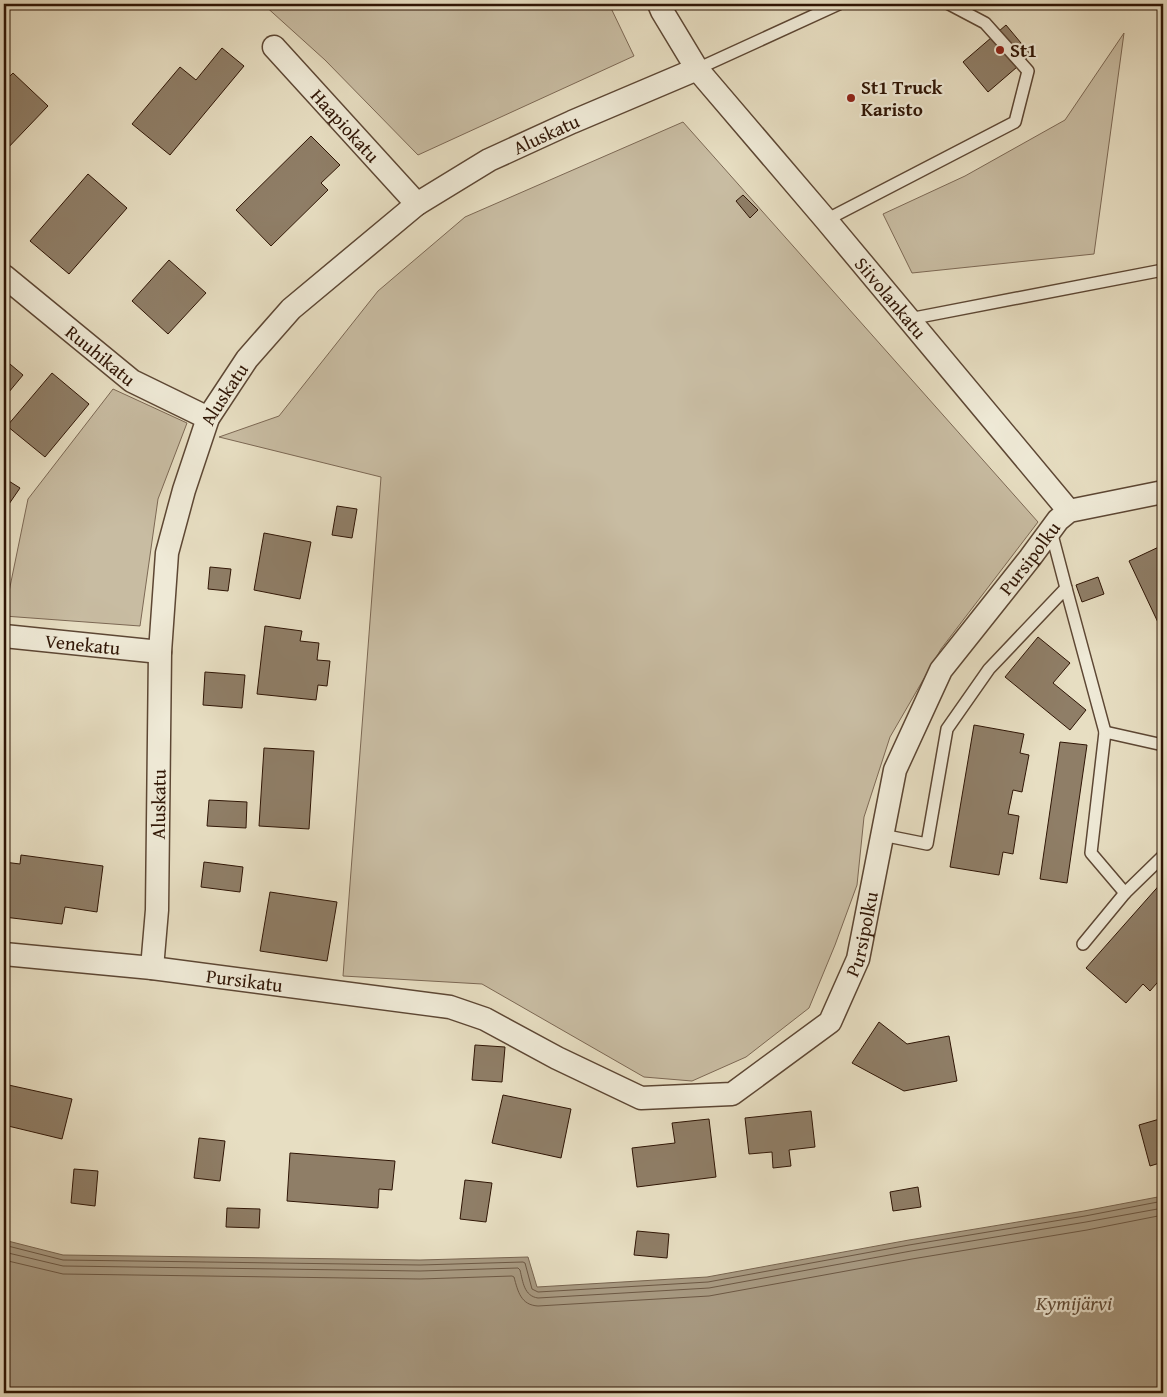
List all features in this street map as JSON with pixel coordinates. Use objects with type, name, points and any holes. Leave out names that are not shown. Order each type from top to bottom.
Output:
[{"type":"street","name":"Siivolankatu","points":[[659,4],[697,69],[1069,511]]},
{"type":"street","name":"Haapiokatu","points":[[274,48],[417,204]]},
{"type":"street","name":"Aluskatu","points":[[152,968],[157,910],[160,652],[167,553],[184,490],[208,418],[247,360],[291,309],[417,204],[489,160],[572,122],[697,69]]},
{"type":"street","name":"Ruuhikatu","points":[[4,276],[132,381],[208,418]]},
{"type":"street","points":[[1069,511],[1163,492]]},
{"type":"street","name":"Pursipolku","points":[[485,1019],[557,1058],[641,1098],[732,1094],[830,1022],[858,958],[895,770],[941,670],[1058,520],[1069,511]]},
{"type":"street","name":"Venekatu","points":[[4,636],[160,652]]},
{"type":"street","name":"Pursikatu","points":[[4,954],[152,968],[450,1007],[485,1019]]},
{"type":"lane","points":[[697,69],[839,4]]},
{"type":"lane","points":[[826,220],[1015,122],[1028,71],[985,22],[949,4]]},
{"type":"lane","points":[[909,319],[1163,270]]},
{"type":"lane","points":[[1051,531],[1105,732],[1091,853],[1126,893]]},
{"type":"lane","points":[[882,835],[927,844],[947,729],[989,669],[1066,588]]},
{"type":"lane","points":[[1105,732],[1163,746]]},
{"type":"lane","points":[[1083,944],[1126,893],[1163,856]]},
{"type":"shaded area","points":[[263,4],[609,4],[634,56],[418,155],[325,60]]},
{"type":"shaded area","points":[[1124,33],[1094,254],[912,273],[883,214],[965,176],[1065,120]]},
{"type":"shaded area","points":[[683,122],[1038,522],[941,649],[890,737],[864,817],[857,885],[809,1008],[746,1057],[692,1081],[644,1077],[482,984],[343,976],[381,477],[219,437],[279,416],[378,291],[465,217]]},
{"type":"shaded area","points":[[113,389],[187,423],[158,499],[140,626],[4,616],[28,499]]},
{"type":"water","name":"Kymijärvi","points":[[1163,1196],[1163,1393],[4,1393],[4,1240],[63,1255],[420,1260],[528,1257],[537,1287],[707,1277]]},
{"type":"building","points":[[1006,25],[1031,55],[988,92],[963,62]]},
{"type":"building","points":[[222,48],[244,66],[170,155],[132,124],[180,67],[196,80]]},
{"type":"building","points":[[13,73],[48,106],[4,152],[4,82]]},
{"type":"building","points":[[311,136],[340,165],[321,183],[328,190],[271,246],[236,210]]},
{"type":"building","points":[[88,174],[127,208],[69,274],[30,241]]},
{"type":"building","points":[[743,195],[758,210],[750,218],[736,201]]},
{"type":"building","points":[[169,260],[206,293],[168,334],[132,301]]},
{"type":"building","points":[[4,359],[23,375],[4,398]]},
{"type":"building","points":[[52,373],[89,404],[45,457],[7,426]]},
{"type":"building","points":[[4,478],[20,488],[9,504],[4,501]]},
{"type":"building","points":[[337,506],[357,509],[352,538],[332,535]]},
{"type":"building","points":[[264,533],[311,542],[300,599],[254,590]]},
{"type":"building","points":[[1163,545],[1163,633],[1129,561]]},
{"type":"building","points":[[210,567],[231,569],[228,591],[208,589]]},
{"type":"building","points":[[1098,577],[1104,594],[1082,602],[1076,585]]},
{"type":"building","points":[[265,626],[302,631],[300,641],[319,643],[317,660],[330,661],[327,686],[318,685],[316,700],[257,694]]},
{"type":"building","points":[[1038,637],[1070,663],[1053,683],[1086,710],[1070,730],[1005,677]]},
{"type":"building","points":[[205,672],[245,675],[242,708],[203,705]]},
{"type":"building","points":[[974,725],[1024,734],[1020,753],[1029,755],[1022,792],[1013,790],[1008,814],[1019,816],[1013,854],[1003,852],[999,875],[950,867]]},
{"type":"building","points":[[1060,742],[1087,745],[1067,883],[1040,879]]},
{"type":"building","points":[[264,748],[314,751],[309,829],[259,826]]},
{"type":"building","points":[[209,800],[247,802],[246,828],[207,826]]},
{"type":"building","points":[[21,855],[103,866],[97,912],[65,907],[62,924],[4,917],[4,862],[20,864]]},
{"type":"building","points":[[204,862],[243,867],[240,892],[201,887]]},
{"type":"building","points":[[1163,881],[1163,976],[1150,991],[1143,984],[1126,1003],[1086,968]]},
{"type":"building","points":[[270,892],[337,902],[327,961],[260,951]]},
{"type":"building","points":[[879,1022],[907,1044],[949,1036],[957,1081],[904,1091],[852,1063]]},
{"type":"building","points":[[475,1045],[505,1047],[502,1082],[472,1080]]},
{"type":"building","points":[[4,1084],[72,1099],[62,1139],[4,1125]]},
{"type":"building","points":[[503,1095],[571,1109],[561,1158],[492,1143]]},
{"type":"building","points":[[811,1111],[815,1147],[789,1150],[791,1166],[773,1168],[772,1152],[749,1154],[745,1118]]},
{"type":"building","points":[[1163,1118],[1163,1162],[1150,1166],[1139,1125]]},
{"type":"building","points":[[709,1119],[716,1177],[637,1187],[632,1148],[675,1143],[672,1123]]},
{"type":"building","points":[[199,1138],[225,1141],[220,1181],[194,1178]]},
{"type":"building","points":[[290,1153],[395,1161],[392,1190],[379,1189],[378,1208],[287,1201]]},
{"type":"building","points":[[74,1169],[98,1171],[95,1206],[71,1203]]},
{"type":"building","points":[[465,1180],[492,1183],[486,1222],[460,1219]]},
{"type":"building","points":[[918,1187],[921,1207],[893,1211],[890,1192]]},
{"type":"building","points":[[227,1208],[260,1209],[259,1228],[226,1227]]},
{"type":"building","points":[[637,1231],[669,1234],[667,1258],[634,1255]]},
{"type":"place","name":"St1","points":[[1000,50]]},
{"type":"place","name":"St1 Truck Karisto","points":[[851,98]]}]
